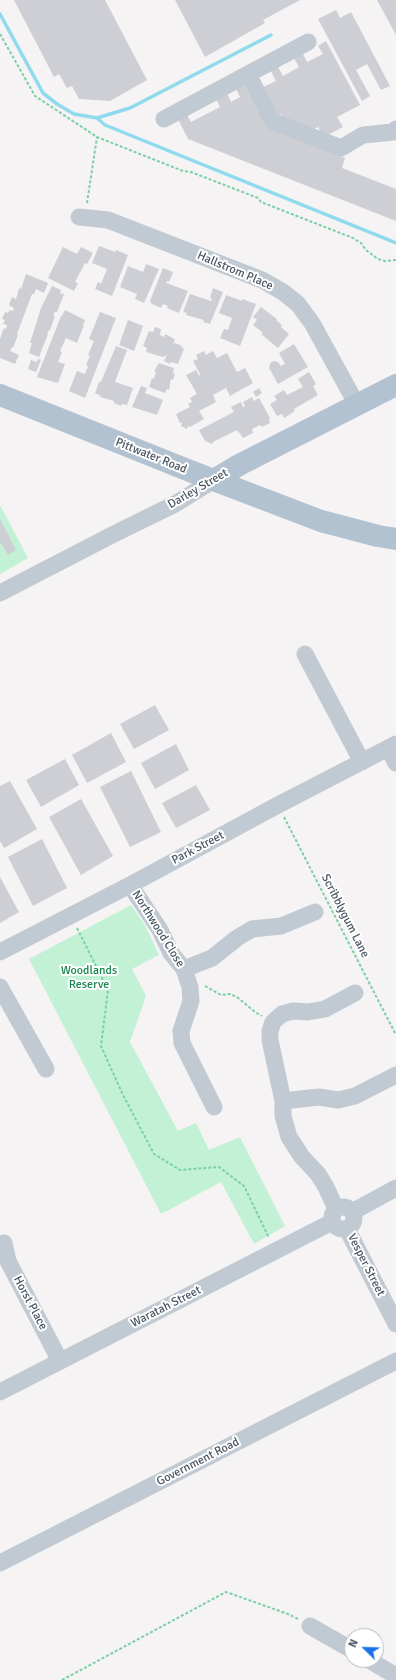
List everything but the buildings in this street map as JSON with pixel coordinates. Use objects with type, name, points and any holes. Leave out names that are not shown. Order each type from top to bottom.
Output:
[{"type":"main road","name":"Darley Street","points":[[214,480],[239,465],[396,385]]},
{"type":"main road","name":"Pittwater Road","points":[[0,396],[321,521],[378,536],[396,539]]},
{"type":"street","points":[[164,119],[308,42]]},
{"type":"street","points":[[248,74],[272,122],[341,148],[363,135],[394,131]]},
{"type":"street","name":"Hallstrom Place","points":[[79,217],[108,220],[262,280],[282,292],[298,304],[312,322],[357,405]]},
{"type":"street","name":"Darley Street","points":[[0,593],[175,504],[214,480]]},
{"type":"street","points":[[305,654],[362,762]]},
{"type":"street","points":[[392,746],[396,763]]},
{"type":"street","name":"Park Street","points":[[0,952],[392,746]]},
{"type":"street","name":"Northwood Close","points":[[130,885],[160,930],[172,953],[184,969],[190,987],[191,1001],[181,1031],[182,1043],[214,1107]]},
{"type":"street","points":[[184,969],[212,958],[237,938],[252,929],[281,926],[315,912]]},
{"type":"street","points":[[0,988],[46,1069]]},
{"type":"street","points":[[273,1022],[282,1014],[293,1011],[308,1012],[325,1009],[355,993]]},
{"type":"street","name":"Vesper Street","points":[[273,1022],[270,1031],[270,1040],[283,1101],[283,1116],[289,1137],[302,1157],[318,1174],[326,1187],[396,1324]]},
{"type":"street","points":[[283,1101],[319,1097],[338,1100],[355,1096],[396,1075]]},
{"type":"street","name":"Waratah Street","points":[[0,1392],[342,1218],[396,1188]]},
{"type":"street","name":"Horst Place","points":[[4,1243],[8,1261],[60,1361]]},
{"type":"street","name":"Government Road","points":[[0,1563],[396,1361]]},
{"type":"street","points":[[310,1626],[344,1645]]},
{"type":"street","points":[[382,1668],[396,1676]]},
{"type":"path","points":[[0,34],[35,96],[97,137],[183,171],[191,172],[258,198],[262,202],[352,238],[361,243],[366,250],[378,259],[384,261],[396,260]]},
{"type":"path","points":[[79,217],[86,204],[97,137]]},
{"type":"path","name":"Scribblygum Lane","points":[[278,805],[396,1035]]},
{"type":"path","points":[[71,916],[108,990],[101,1046],[123,1095],[154,1154],[180,1170],[219,1168],[244,1186],[270,1240]]},
{"type":"path","points":[[200,984],[221,995],[230,994],[237,997],[254,1012],[273,1022]]},
{"type":"path","points":[[62,1680],[226,1592],[288,1614],[310,1626]]},
{"type":"green space","points":[[0,505],[28,558],[0,574]]},
{"type":"green space","name":"Woodlands Reserve","points":[[131,905],[146,927],[159,955],[132,969],[146,996],[130,1042],[178,1131],[196,1123],[209,1150],[240,1137],[285,1226],[254,1244],[221,1182],[161,1214],[29,959]]},
{"type":"waterway","points":[[0,14],[43,93],[57,104],[74,114],[97,118],[130,108],[271,35]]},
{"type":"waterway","points":[[97,118],[105,125],[396,243]]}]
